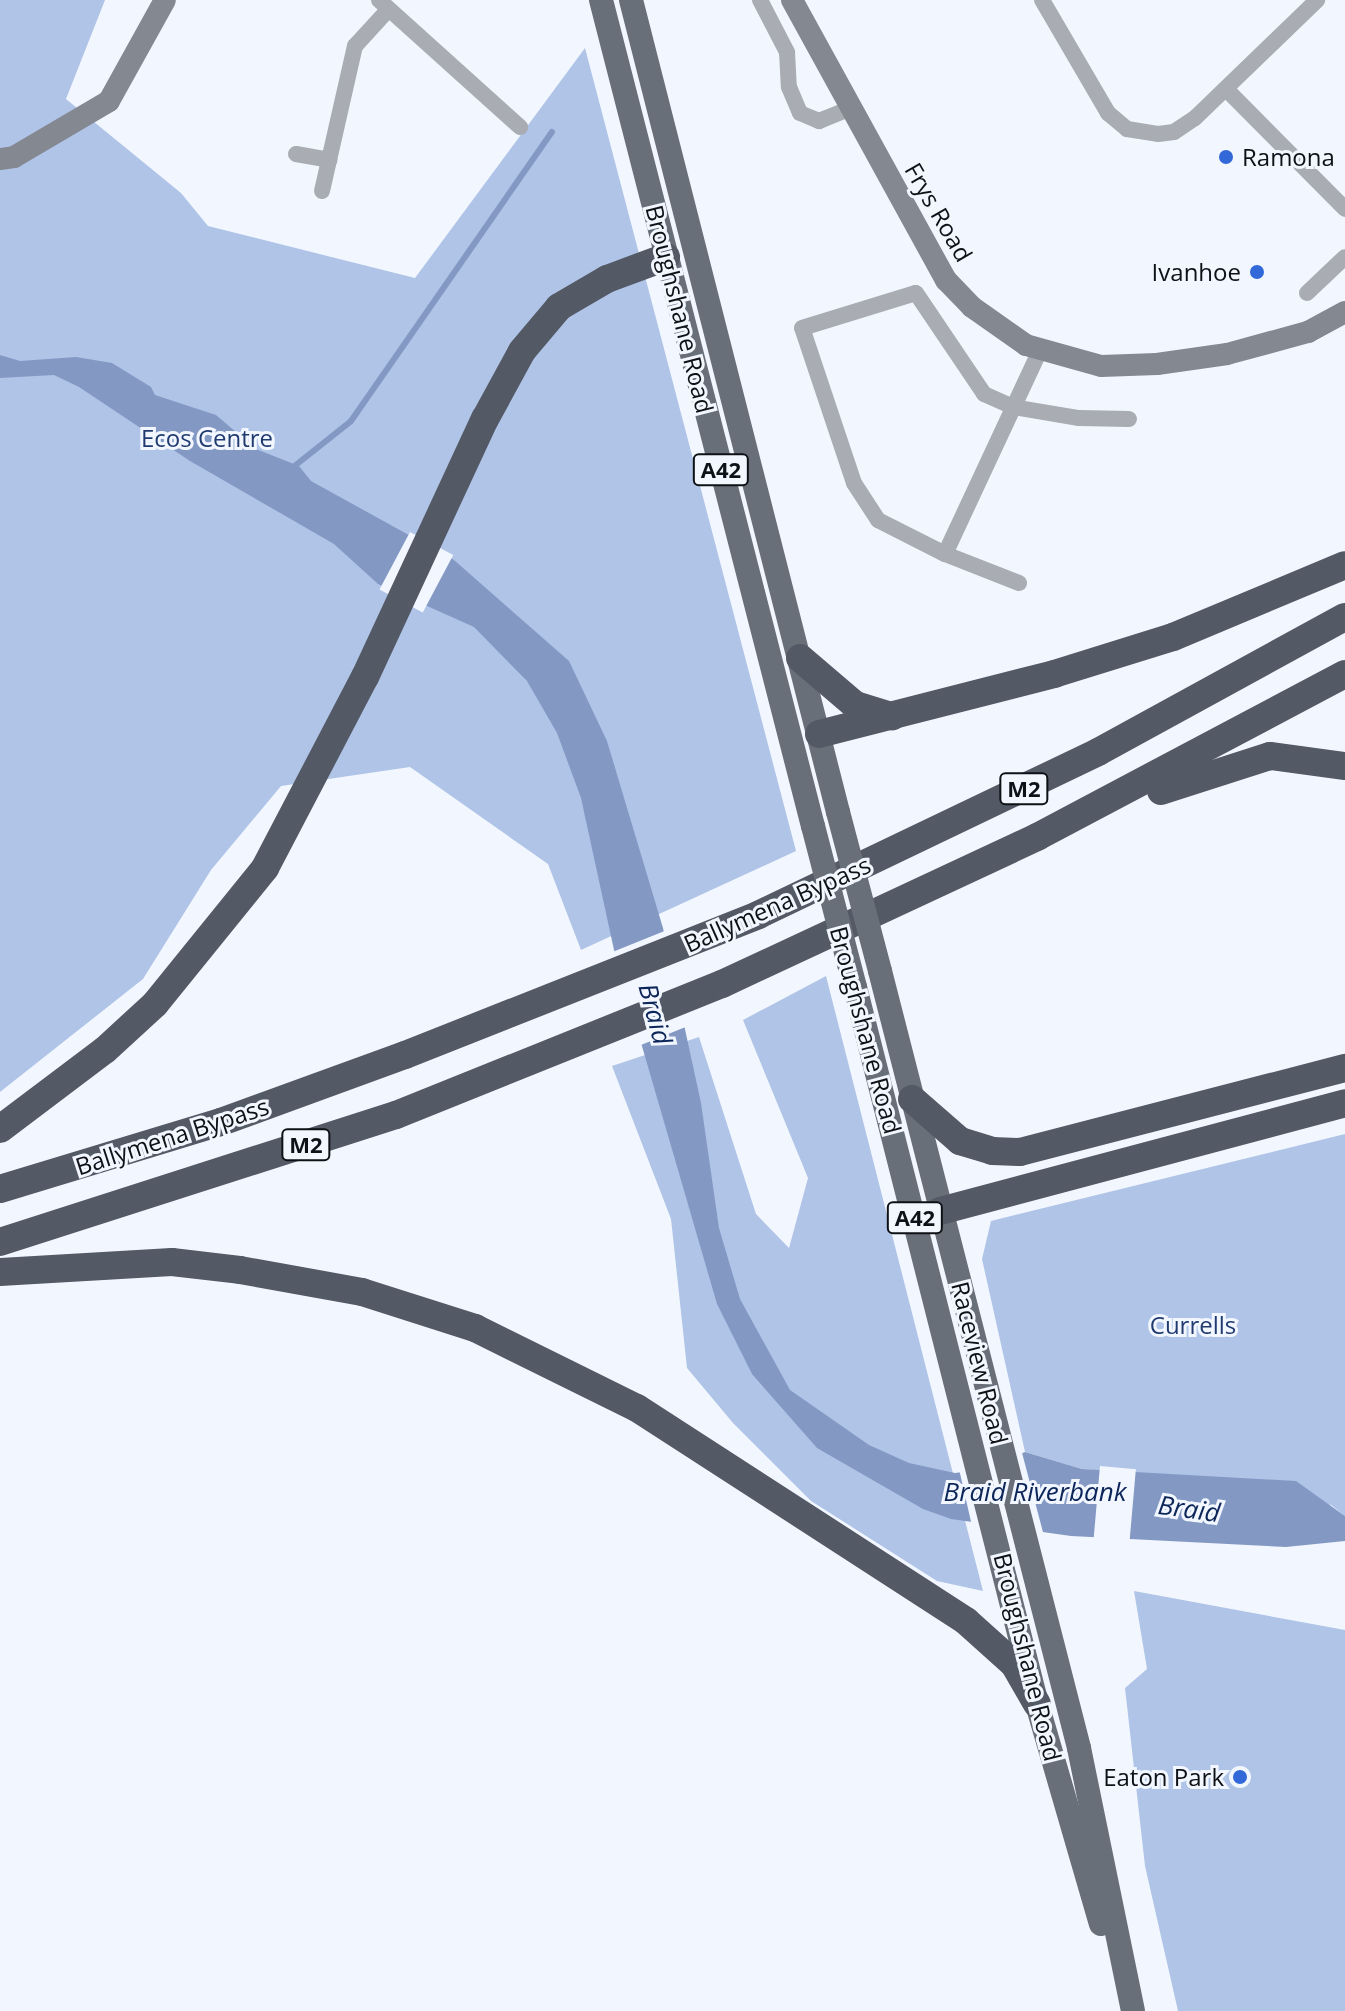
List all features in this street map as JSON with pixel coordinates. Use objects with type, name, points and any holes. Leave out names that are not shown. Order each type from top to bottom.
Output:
[{"type":"highway","points":[[0,1129],[105,1050],[206,947],[265,868],[395,616],[485,419],[541,329],[559,307],[607,279],[666,257]]},
{"type":"highway","points":[[805,737],[893,716],[1173,637],[1345,565]]},
{"type":"highway","name":"Ballymena Bypass","points":[[0,1189],[221,1122],[585,986],[693,942],[1098,752],[1345,617]]},
{"type":"highway","points":[[800,658],[855,705],[893,716]]},
{"type":"highway","name":"Ballymena Bypass","points":[[0,1242],[396,1115],[607,1032],[1037,837],[1345,674]]},
{"type":"highway","points":[[1037,837],[1250,760],[1293,756],[1345,766]]},
{"type":"highway","points":[[912,1099],[960,1141],[992,1151],[1020,1152],[1345,1068]]},
{"type":"highway","points":[[927,1214],[1345,1103]]},
{"type":"highway","points":[[0,1272],[172,1262],[240,1270],[362,1292],[475,1328],[637,1408],[966,1621],[1014,1664],[1037,1704]]},
{"type":"main road","name":"Broughshane Road","points":[[601,0],[666,257],[805,737],[838,812]]},
{"type":"main road","name":"Broughshane Road","points":[[631,0],[800,658],[813,826],[855,987],[927,1214],[974,1448],[1037,1704],[1126,2011]]},
{"type":"main road","points":[[666,257],[689,263],[703,277]]},
{"type":"main road","name":"Raceview Road","points":[[838,812],[912,1099],[927,1214],[1002,1449],[1079,1748],[1133,2011]]},
{"type":"street","points":[[0,159],[14,157],[109,101],[165,0]]},
{"type":"street","points":[[760,0],[787,52],[797,110],[812,122],[851,108]]},
{"type":"street","name":"Frys Road","points":[[792,0],[946,280],[998,329],[1040,350],[1101,366],[1192,360],[1308,332],[1345,312]]},
{"type":"street","points":[[1042,0],[1095,96],[1127,129],[1174,132],[1226,89],[1317,0]]},
{"type":"street","points":[[322,191],[355,46],[382,6],[520,127]]},
{"type":"street","points":[[1226,89],[1345,209]]},
{"type":"street","points":[[296,154],[329,160]]},
{"type":"street","points":[[1307,293],[1345,257]]},
{"type":"street","points":[[1019,583],[945,554],[878,520],[854,483],[802,328],[916,293],[968,377],[984,394],[1013,407],[1079,418],[1129,419]]},
{"type":"street","points":[[945,554],[1040,350]]},
{"type":"green space","name":"Ecos Centre","points":[[0,0],[105,0],[66,99],[181,193],[208,226],[415,278],[585,48],[796,851],[581,950],[548,864],[410,767],[281,786],[211,870],[143,979],[0,1092]]},
{"type":"green space","points":[[826,976],[983,1591],[937,1581],[811,1501],[733,1423],[687,1368],[671,1219],[612,1066],[699,1037],[756,1214],[789,1248],[808,1178],[743,1020]]},
{"type":"green space","name":"Currells","points":[[1345,1134],[1345,1516],[1331,1505],[1172,1476],[1082,1469],[1025,1452],[982,1259],[991,1221]]},
{"type":"green space","name":"Eaton Park","points":[[1134,1591],[1345,1630],[1345,2011],[1178,2011],[1145,1866],[1125,1688],[1147,1669]]},
{"type":"water","name":"Braid Riverbank","points":[[0,355],[20,361],[76,357],[112,363],[151,387],[155,395],[216,415],[256,449],[299,466],[311,481],[454,560],[569,661],[607,741],[663,928],[701,1103],[719,1228],[740,1299],[790,1390],[869,1445],[909,1463],[955,1473],[985,1469],[1025,1452],[1082,1469],[1296,1481],[1345,1516],[1345,1541],[1286,1547],[1071,1536],[951,1519],[923,1509],[817,1448],[752,1374],[717,1304],[614,950],[581,798],[557,733],[527,681],[474,627],[378,584],[334,544],[190,461],[79,387],[54,375],[0,378]]},
{"type":"pier","points":[[410,532],[453,555],[423,612],[379,589]]},
{"type":"pier","points":[[667,930],[688,1026],[636,1047],[610,953]]},
{"type":"pier","points":[[1021,1449],[1044,1536],[972,1526],[959,1469],[984,1465]]},
{"type":"pier","points":[[1100,1466],[1136,1469],[1129,1544],[1093,1541]]},
{"type":"waterway","points":[[292,468],[351,421],[552,132]]},
{"type":"place","name":"Ramona","points":[[1226,157]]},
{"type":"place","name":"Ivanhoe","points":[[1257,272]]},
{"type":"place","name":"Eaton Park","points":[[1240,1777]]},
{"type":"water label","name":"Braid","points":[[655,1014]]},
{"type":"water label","name":"Braid","points":[[1189,1509]]}]
